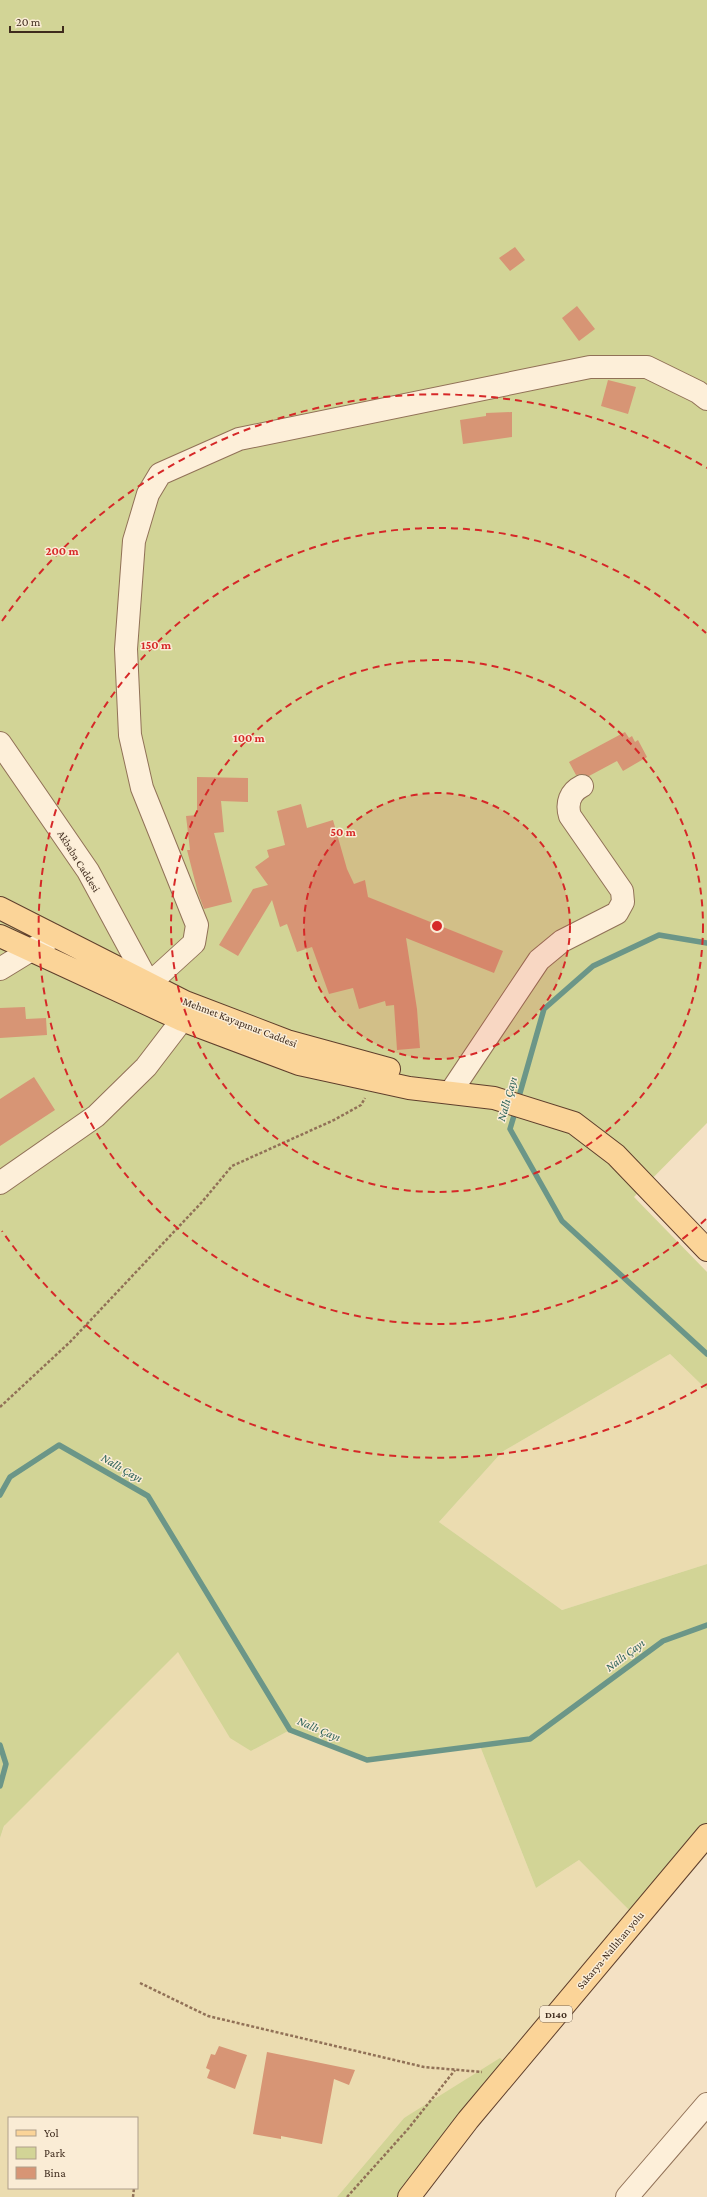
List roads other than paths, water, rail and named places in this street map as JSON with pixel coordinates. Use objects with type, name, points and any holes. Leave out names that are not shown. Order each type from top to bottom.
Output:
[{"type":"main road","name":"Mehmet Kayapınar Caddesi","points":[[9,913],[185,1002],[287,1041],[494,1098]]},
{"type":"main road","points":[[0,936],[182,1020],[299,1064],[409,1088],[494,1098],[574,1123],[616,1155],[707,1250]]},
{"type":"main road","name":"Sakarya-Nallıhan yolu","points":[[409,2197],[468,2120],[707,1835]]},
{"type":"street","points":[[149,984],[194,942],[197,925],[142,788],[130,735],[126,649],[134,541],[148,494],[160,474],[240,439],[590,367],[648,367],[698,392],[707,399]]},
{"type":"street","name":"Akbaba Caddesi","points":[[0,743],[88,871],[149,984]]},
{"type":"street","points":[[454,1087],[539,960],[562,941],[612,916],[621,908],[623,902],[622,891],[570,816],[568,804],[570,798],[573,793],[582,786]]},
{"type":"street","points":[[0,932],[9,913]]},
{"type":"street","points":[[0,969],[54,936]]},
{"type":"street","points":[[0,1183],[96,1116],[146,1067],[182,1020]]},
{"type":"street","points":[[627,2197],[707,2104]]},
{"type":"waterway","name":"Nallı Çayı","points":[[518,1100],[544,1009],[593,966],[659,935],[707,943]]},
{"type":"waterway","name":"Nallı Çayı","points":[[516,1109],[510,1129],[562,1221],[707,1354]]},
{"type":"waterway","name":"Nallı Çayı","points":[[0,1495],[10,1477],[59,1445],[148,1496],[290,1730],[367,1760],[530,1739],[663,1641],[707,1625]]},
{"type":"waterway","name":"Nallı Çayı","points":[[0,1745],[6,1764],[0,1786]]}]
